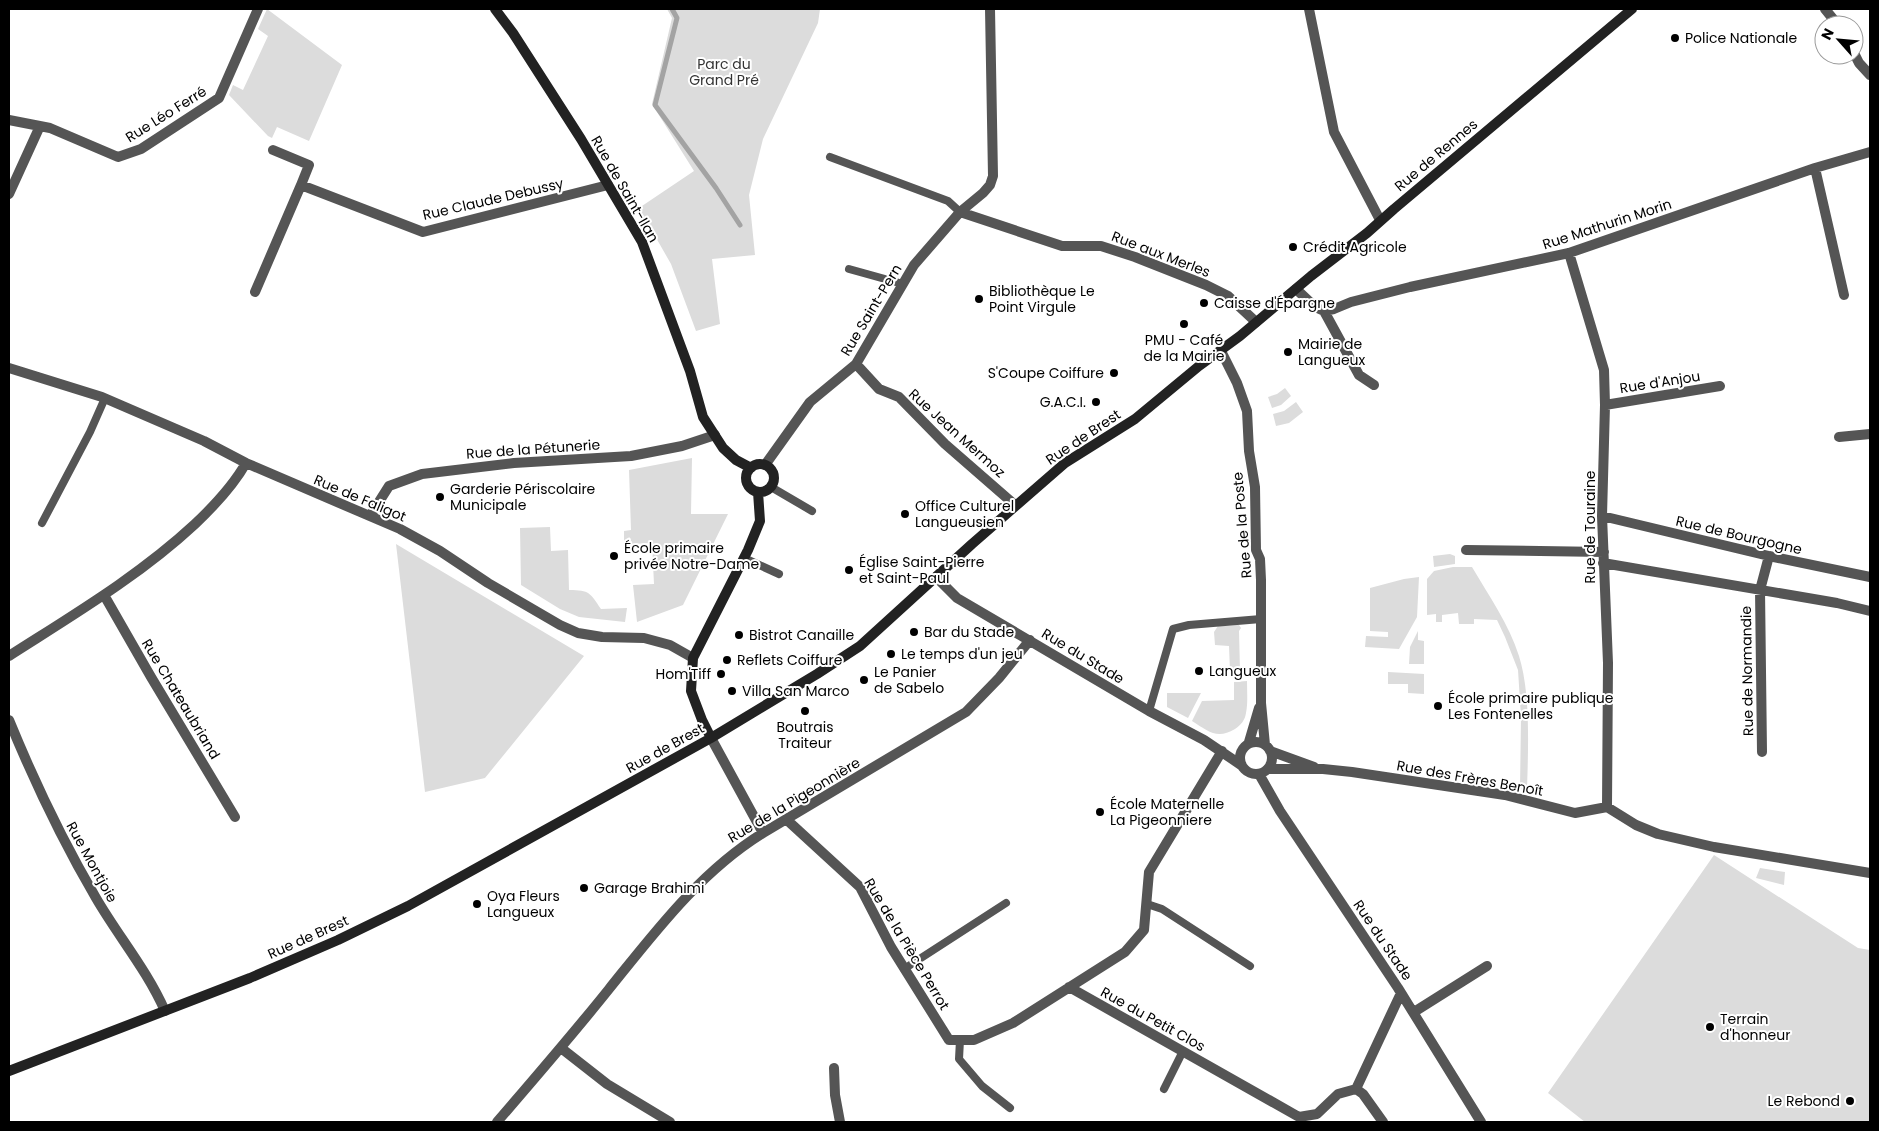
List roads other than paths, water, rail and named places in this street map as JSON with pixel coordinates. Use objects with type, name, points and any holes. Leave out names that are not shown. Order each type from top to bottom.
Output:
[{"type":"main road","name":"Rue de Saint-Ilan","points":[[495,9],[513,33],[581,138],[642,242],[690,372],[703,417],[723,448],[736,460],[751,468]]},
{"type":"main road","name":"Rue de Rennes","points":[[1256,322],[1367,233],[1380,220],[1632,9]]},
{"type":"main road","name":"Rue de Brest","points":[[9,1071],[250,978],[338,940],[408,906],[712,738],[860,646],[1065,463],[1122,428],[1256,322]]},
{"type":"main road","points":[[759,464],[766,465],[773,474],[773,482],[771,487],[758,492],[750,488],[746,475],[751,468],[759,464]]},
{"type":"main road","points":[[712,738],[702,720],[691,691],[693,658],[744,558],[760,521],[758,492]]},
{"type":"street","name":"Rue Léo Ferré","points":[[9,120],[50,128],[118,158],[141,149],[218,98],[258,9]]},
{"type":"street","name":"Rue Saint-Pern","points":[[766,465],[810,402],[856,364],[902,284],[924,252],[960,212],[990,185],[993,176],[990,9]]},
{"type":"street","points":[[1309,9],[1334,132],[1380,220]]},
{"type":"street","points":[[1861,65],[1870,75]]},
{"type":"street","points":[[9,194],[40,126]]},
{"type":"street","points":[[255,292],[309,164],[273,150]]},
{"type":"street","name":"Rue Mathurin Morin","points":[[1324,310],[1334,309],[1350,302],[1410,287],[1569,253],[1815,168],[1870,152]]},
{"type":"street","points":[[1815,168],[1844,295]]},
{"type":"street","name":"Rue Claude Debussy","points":[[301,185],[423,232],[608,185]]},
{"type":"street","name":"Rue aux Merles","points":[[960,212],[1062,246],[1101,246],[1135,257],[1206,285],[1228,296],[1256,322]]},
{"type":"street","name":"Rue de Touraine","points":[[1569,253],[1604,370],[1602,516],[1608,663],[1607,806]]},
{"type":"street","points":[[1296,289],[1315,307],[1324,310],[1359,375],[1374,385]]},
{"type":"street","name":"Rue de la Poste","points":[[1220,351],[1237,383],[1247,411],[1247,436],[1255,487],[1256,550],[1260,559],[1262,619],[1261,703],[1268,748]]},
{"type":"street","name":"Rue Jean Mermoz","points":[[856,364],[878,388],[899,397],[946,444],[1016,505]]},
{"type":"street","name":"Rue de Faligot","points":[[9,368],[105,398],[204,441],[246,463],[400,529],[440,551],[488,583],[566,628],[578,633],[602,637],[644,638],[670,645],[693,658]]},
{"type":"street","name":"Rue d'Anjou","points":[[1605,405],[1720,386]]},
{"type":"street","points":[[1839,437],[1870,434]]},
{"type":"street","name":"Rue de la Pétunerie","points":[[370,516],[388,486],[422,474],[490,465],[631,456],[682,446],[715,435]]},
{"type":"street","points":[[9,656],[137,572],[170,547],[212,508],[238,477],[246,463]]},
{"type":"street","name":"Rue de Bourgogne","points":[[1602,516],[1769,556],[1870,577]]},
{"type":"street","points":[[1466,550],[1603,557],[1870,611]]},
{"type":"street","name":"Rue de Normandie","points":[[1762,752],[1760,590],[1769,556]]},
{"type":"street","name":"Rue du Stade","points":[[936,577],[956,598],[1149,711],[1222,751],[1240,765]]},
{"type":"street","name":"Rue Chateaubriand","points":[[104,594],[151,677],[235,817]]},
{"type":"street","name":"Rue de la Pigeonnière","points":[[497,1122],[561,1048],[655,933],[712,870],[743,845],[966,712],[999,678],[1030,640]]},
{"type":"street","name":"Rue de la Poste","points":[[1246,746],[1261,703]]},
{"type":"street","name":"Rue Montjoie","points":[[9,720],[59,832],[97,900],[156,992],[165,1011]]},
{"type":"street","points":[[712,738],[763,833]]},
{"type":"street","points":[[960,1040],[974,1040],[1013,1023],[1125,952],[1144,930],[1149,872],[1222,751],[1246,746],[1255,741],[1268,748],[1272,759],[1268,769],[1258,774],[1248,773],[1240,765],[1240,754],[1246,746]]},
{"type":"street","name":"Rue des Frères Benoît","points":[[1268,748],[1322,769]]},
{"type":"street","name":"Rue des Frères Benoît","points":[[1268,769],[1322,769],[1505,795],[1575,813],[1607,806]]},
{"type":"street","name":"Rue du Stade","points":[[1258,774],[1280,811],[1414,1012],[1481,1122]]},
{"type":"street","points":[[1607,806],[1636,825],[1667,836],[1714,847],[1870,873]]},
{"type":"street","name":"Rue de la Pièce Perrot","points":[[787,820],[860,888],[891,947],[949,1040],[960,1040]]},
{"type":"street","points":[[1414,1012],[1487,966]]},
{"type":"street","name":"Rue du Petit Clos","points":[[1070,987],[1299,1117],[1317,1114],[1338,1094],[1356,1088]]},
{"type":"street","points":[[1383,1122],[1363,1094],[1356,1088],[1401,993]]},
{"type":"street","points":[[561,1048],[607,1084],[670,1122]]},
{"type":"street","points":[[834,1068],[835,1095],[840,1122]]},
{"type":"lane","points":[[830,157],[948,202],[960,212]]},
{"type":"lane","points":[[849,269],[902,284]]},
{"type":"lane","points":[[42,523],[90,432],[105,398]]},
{"type":"lane","points":[[771,487],[812,510]]},
{"type":"lane","points":[[744,558],[779,574]]},
{"type":"lane","points":[[1149,711],[1173,630],[1189,625],[1262,619]]},
{"type":"lane","points":[[904,969],[1006,903]]},
{"type":"lane","points":[[1147,904],[1162,909],[1250,966]]},
{"type":"lane","points":[[960,1040],[959,1059],[982,1086],[1010,1108]]},
{"type":"lane","points":[[1164,1088],[1183,1051]]},
{"type":"waterway","points":[[672,9],[677,18],[655,105],[716,188],[740,225]]},
{"type":"place","name":"Police Nationale","points":[[1675,38]]},
{"type":"place","name":"Crédit Agricole","points":[[1293,247]]},
{"type":"place","name":"Bibliothèque Le Point Virgule","points":[[979,299]]},
{"type":"place","name":"Caisse d'Épargne","points":[[1204,303]]},
{"type":"place","name":"PMU - Café de la Mairie","points":[[1184,324]]},
{"type":"place","name":"Mairie de Langueux","points":[[1288,352]]},
{"type":"place","name":"S'Coupe Coiffure","points":[[1114,373]]},
{"type":"place","name":"G.A.C.I.","points":[[1096,402]]},
{"type":"place","name":"Garderie Périscolaire Municipale","points":[[440,497]]},
{"type":"place","name":"Office Culturel Langueusien","points":[[905,514]]},
{"type":"place","name":"École primaire privée Notre-Dame","points":[[614,556]]},
{"type":"place","name":"Église Saint-Pierre et Saint-Paul","points":[[849,570]]},
{"type":"place","name":"Bar du Stade","points":[[914,632]]},
{"type":"place","name":"Bistrot Canaille","points":[[739,635]]},
{"type":"place","name":"Le temps d'un jeu","points":[[891,654]]},
{"type":"place","name":"Reflets Coiffure","points":[[727,660]]},
{"type":"place","name":"Langueux","points":[[1199,671]]},
{"type":"place","name":"Hom'Tiff","points":[[721,674]]},
{"type":"place","name":"Le Panier de Sabelo","points":[[864,680]]},
{"type":"place","name":"Villa San Marco","points":[[732,691]]},
{"type":"place","name":"École primaire publique Les Fontenelles","points":[[1438,706]]},
{"type":"place","name":"Boutrais Traiteur","points":[[805,711]]},
{"type":"place","name":"École Maternelle La Pigeonniere","points":[[1100,812]]},
{"type":"place","name":"Garage Brahimi","points":[[584,888]]},
{"type":"place","name":"Oya Fleurs Langueux","points":[[477,904]]},
{"type":"place","name":"Terrain d'honneur","points":[[1710,1027]]},
{"type":"place","name":"Le Rebond","points":[[1850,1101]]},
{"type":"park label","name":"Parc du Grand Pré","points":[[724,72]]}]
